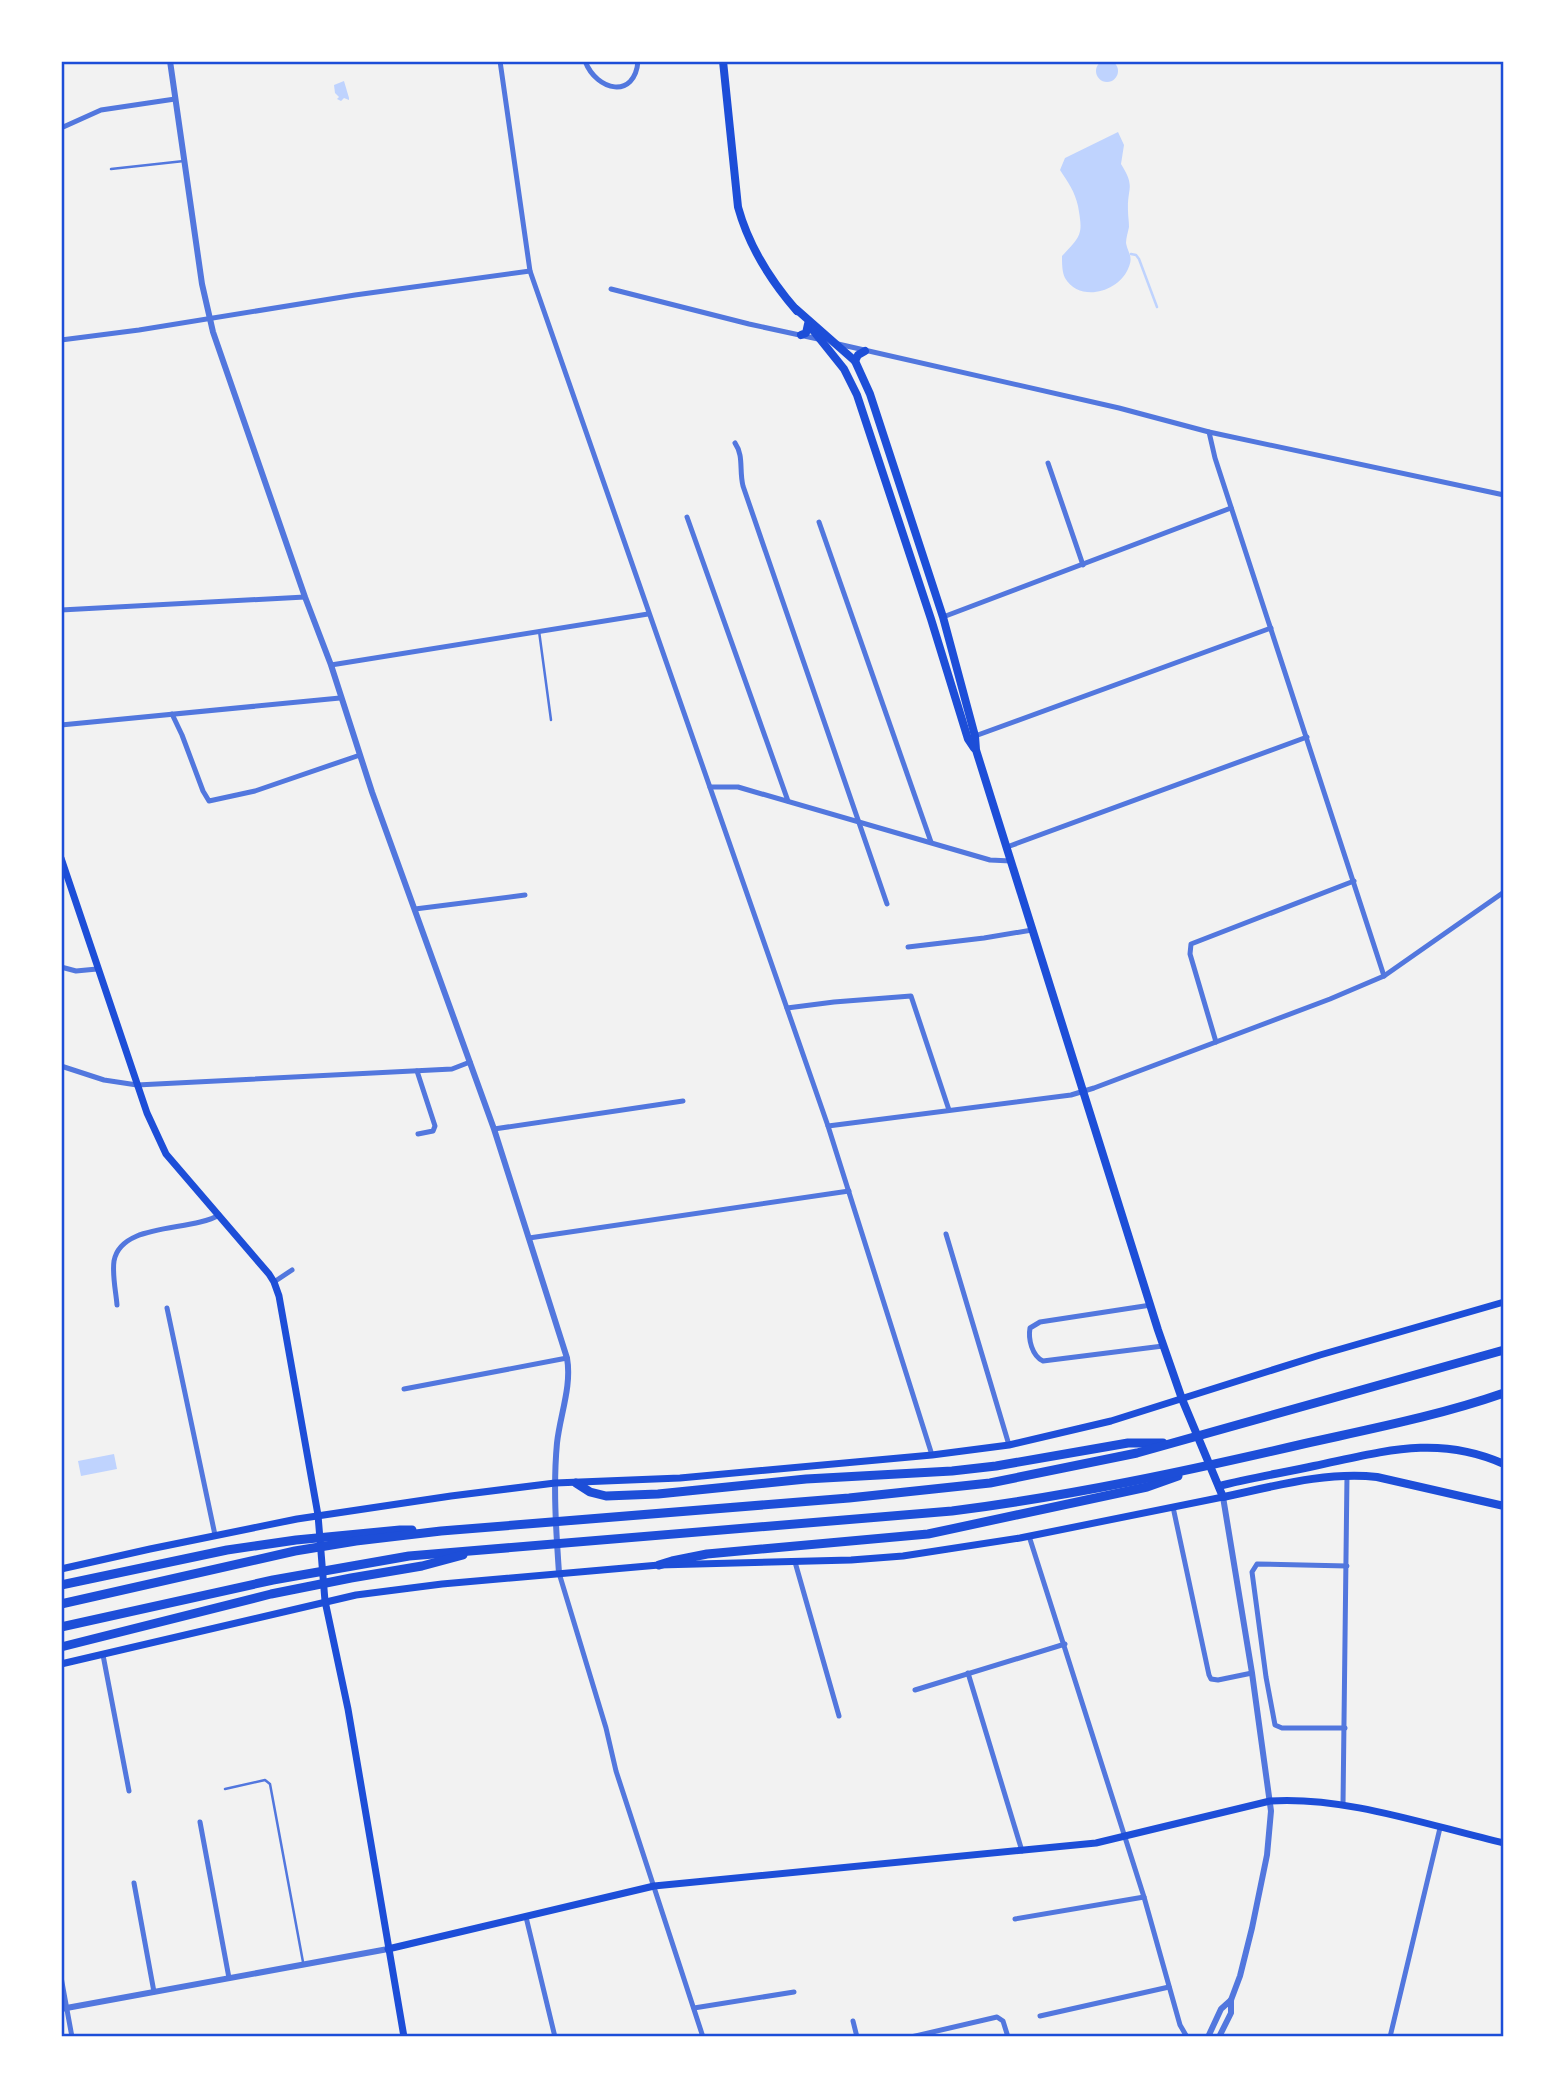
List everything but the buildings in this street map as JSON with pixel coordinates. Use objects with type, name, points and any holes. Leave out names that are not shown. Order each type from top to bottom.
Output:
[{"type":"highway","points":[[61,1604],[295,1551],[441,1531],[950,1488],[1039,1473],[1171,1444],[1504,1350]]},
{"type":"highway","points":[[61,1627],[273,1580],[409,1556],[952,1511],[1031,1500],[1189,1471],[1442,1412],[1504,1393]]},
{"type":"highway","points":[[576,1483],[590,1492],[606,1496],[658,1494],[819,1478],[952,1471],[1128,1443],[1171,1444]]},
{"type":"highway","points":[[659,1565],[707,1554],[938,1533],[1159,1484],[1189,1471]]},
{"type":"highway","points":[[61,1585],[186,1558],[296,1540],[400,1530],[441,1531]]},
{"type":"highway","points":[[61,1647],[271,1594],[444,1562],[472,1552]]},
{"type":"main road","points":[[723,61],[738,207],[743,226],[779,290],[831,346],[855,361],[870,394],[943,617],[971,737]]},
{"type":"main road","points":[[796,309],[821,336]]},
{"type":"main road","points":[[801,335],[806,333],[808,324]]},
{"type":"main road","points":[[831,346],[857,395],[976,750],[1163,1346],[1223,1497]]},
{"type":"main road","points":[[855,361],[858,355],[865,351]]},
{"type":"main road","points":[[61,858],[146,1113],[162,1148],[274,1282],[279,1296],[318,1515],[325,1601],[348,1709],[404,2037]]},
{"type":"main road","points":[[61,1569],[318,1515],[555,1483],[694,1477],[932,1455],[1009,1445],[1111,1421],[1320,1355],[1504,1302]]},
{"type":"main road","points":[[1218,1483],[1404,1449],[1460,1449],[1504,1464]]},
{"type":"main road","points":[[61,1664],[356,1595],[659,1565],[903,1556],[1029,1536],[1347,1475],[1377,1477],[1504,1506]]},
{"type":"main road","points":[[388,1949],[654,1886],[1096,1843],[1270,1801],[1296,1799],[1343,1805],[1504,1843]]},
{"type":"street","points":[[170,61],[209,319],[360,755],[494,1129],[567,1357],[568,1374],[558,1440],[555,1483],[559,1573],[606,1727],[616,1771],[703,2037]]},
{"type":"street","points":[[500,61],[530,271],[828,1126],[932,1455]]},
{"type":"street","points":[[585,61],[590,73],[600,83],[619,87],[631,81],[638,61]]},
{"type":"street","points":[[61,128],[101,110],[175,99]]},
{"type":"street","points":[[61,340],[530,271]]},
{"type":"street","points":[[611,289],[748,324],[801,335],[821,336]]},
{"type":"street","points":[[831,346],[865,351],[1119,408],[1209,432],[1504,495]]},
{"type":"street","points":[[1209,432],[1212,450],[1384,976]]},
{"type":"street","points":[[735,443],[741,455],[740,474],[743,486],[887,904]]},
{"type":"street","points":[[1048,463],[1083,565]]},
{"type":"street","points":[[943,617],[1231,508]]},
{"type":"street","points":[[687,517],[788,801]]},
{"type":"street","points":[[820,522],[931,842]]},
{"type":"street","points":[[61,610],[305,597]]},
{"type":"street","points":[[331,665],[648,614]]},
{"type":"street","points":[[971,737],[1271,628]]},
{"type":"street","points":[[61,726],[340,698]]},
{"type":"street","points":[[172,714],[209,801],[255,791],[360,755]]},
{"type":"street","points":[[1007,847],[1307,737]]},
{"type":"street","points":[[709,787],[738,787],[990,860],[1011,861]]},
{"type":"street","points":[[1216,1042],[1189,947],[1197,940],[1354,881]]},
{"type":"street","points":[[828,1126],[1071,1095],[1084,1091],[1360,988],[1384,976],[1504,892]]},
{"type":"street","points":[[415,909],[525,895]]},
{"type":"street","points":[[908,947],[1032,930]]},
{"type":"street","points":[[61,967],[76,971],[97,969]]},
{"type":"street","points":[[787,1008],[912,997],[949,1110]]},
{"type":"street","points":[[61,1066],[113,1082],[137,1085],[452,1069],[470,1062]]},
{"type":"street","points":[[417,1071],[435,1126],[433,1131],[418,1134]]},
{"type":"street","points":[[494,1129],[683,1101]]},
{"type":"street","points":[[529,1238],[849,1191]]},
{"type":"street","points":[[117,1305],[114,1259],[127,1242],[141,1234],[202,1223],[219,1215]]},
{"type":"street","points":[[946,1234],[1009,1445]]},
{"type":"street","points":[[274,1282],[292,1270]]},
{"type":"street","points":[[1151,1305],[1041,1322],[1030,1328],[1029,1337],[1035,1356],[1043,1361],[1163,1346]]},
{"type":"street","points":[[167,1308],[215,1535]]},
{"type":"street","points":[[404,1389],[567,1357]]},
{"type":"street","points":[[1343,1805],[1347,1475]]},
{"type":"street","points":[[1219,2037],[1231,2013],[1231,2000],[1240,1976],[1270,1833],[1270,1801],[1223,1497]]},
{"type":"street","points":[[1173,1507],[1209,1675],[1211,1679],[1219,1680],[1252,1673]]},
{"type":"street","points":[[1029,1536],[1144,1897],[1180,2025],[1186,2036]]},
{"type":"street","points":[[794,1562],[839,1716]]},
{"type":"street","points":[[1345,1728],[1282,1728],[1275,1725],[1252,1572],[1257,1564],[1347,1566]]},
{"type":"street","points":[[915,1690],[1065,1644]]},
{"type":"street","points":[[103,1655],[129,1791]]},
{"type":"street","points":[[968,1673],[1021,1851]]},
{"type":"street","points":[[200,1822],[229,1978]]},
{"type":"street","points":[[1390,2037],[1440,1828]]},
{"type":"street","points":[[134,1883],[154,1992]]},
{"type":"street","points":[[1014,1919],[1144,1897]]},
{"type":"street","points":[[526,1917],[555,2037]]},
{"type":"street","points":[[64,2008],[388,1949]]},
{"type":"street","points":[[61,1977],[64,2008],[72,2037]]},
{"type":"street","points":[[1041,2016],[1169,1987]]},
{"type":"street","points":[[694,2008],[794,1992]]},
{"type":"street","points":[[1208,2037],[1221,2009],[1231,2000]]},
{"type":"street","points":[[911,2037],[997,2017],[1003,2021],[1008,2037]]},
{"type":"street","points":[[853,2021],[858,2037]]},
{"type":"lane","points":[[111,169],[184,161]]},
{"type":"lane","points":[[539,631],[551,720]]},
{"type":"lane","points":[[225,1789],[265,1780],[270,1784],[303,1966]]},
{"type":"water","points":[[1107,60],[1117,67],[1118,71],[1111,81],[1107,82],[1097,75],[1096,71],[1103,61]]},
{"type":"water","points":[[344,81],[349,100],[344,98],[341,101],[337,99],[339,97],[335,93],[334,85]]},
{"type":"water","points":[[1118,132],[1124,145],[1121,164],[1130,183],[1126,243],[1131,258],[1130,265],[1116,284],[1098,292],[1089,292],[1072,286],[1065,278],[1063,270],[1062,256],[1077,238],[1080,223],[1075,196],[1060,170],[1065,158]]},
{"type":"water","points":[[114,1454],[117,1469],[81,1476],[78,1461]]},
{"type":"waterway","points":[[1131,254],[1139,259],[1157,307]]}]
